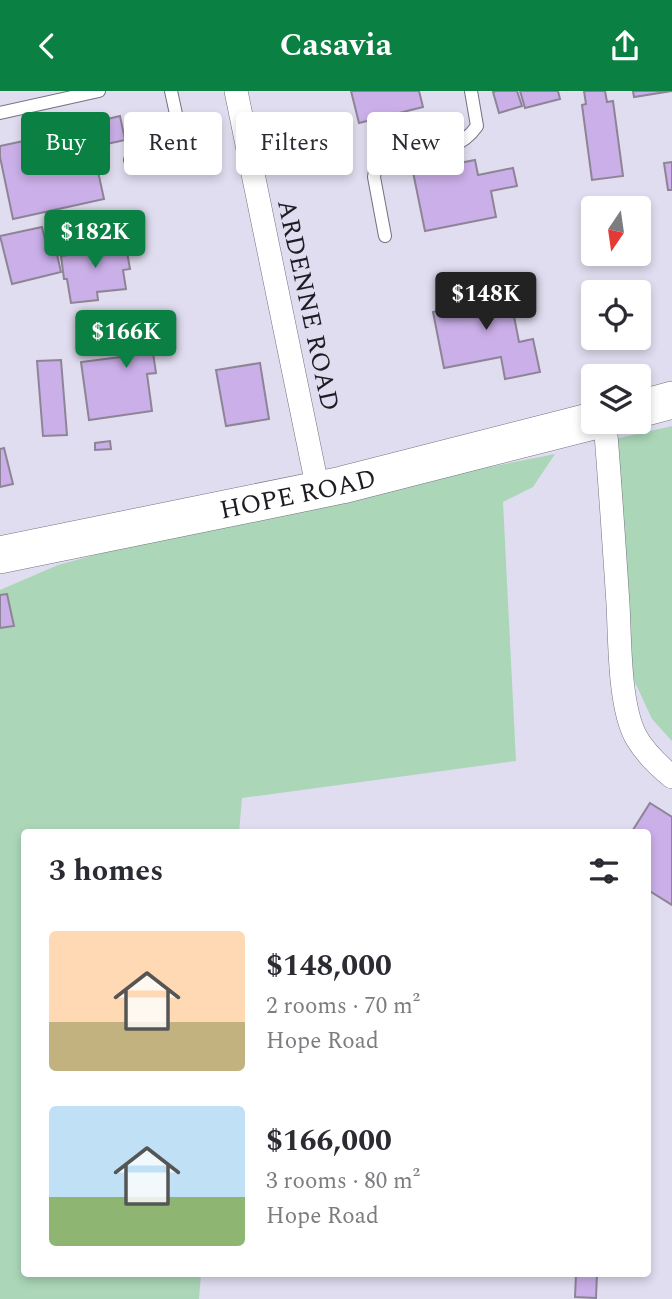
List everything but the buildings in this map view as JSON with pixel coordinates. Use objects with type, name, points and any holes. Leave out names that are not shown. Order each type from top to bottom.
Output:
[{"type":"main road","points":[[651,406],[672,400]]},
{"type":"main road","name":"HOPE ROAD","points":[[0,555],[318,490],[581,424]]},
{"type":"street","name":"ARDENNE ROAD","points":[[236,91],[318,490]]},
{"type":"street","points":[[606,434],[626,710],[635,736],[649,757],[672,777]]},
{"type":"lane","points":[[0,113],[99,91]]},
{"type":"lane","points":[[171,91],[176,112]]},
{"type":"lane","points":[[385,236],[374,177],[376,165],[387,159],[450,148],[469,137],[477,126],[471,91]]},
{"type":"green space","points":[[672,426],[672,741],[652,719],[632,676],[615,439],[651,434],[651,431]]},
{"type":"green space","points":[[555,454],[533,487],[503,502],[516,761],[242,798],[239,829],[21,829],[21,1277],[201,1277],[199,1299],[0,1299],[0,590],[58,565],[232,518]]}]
